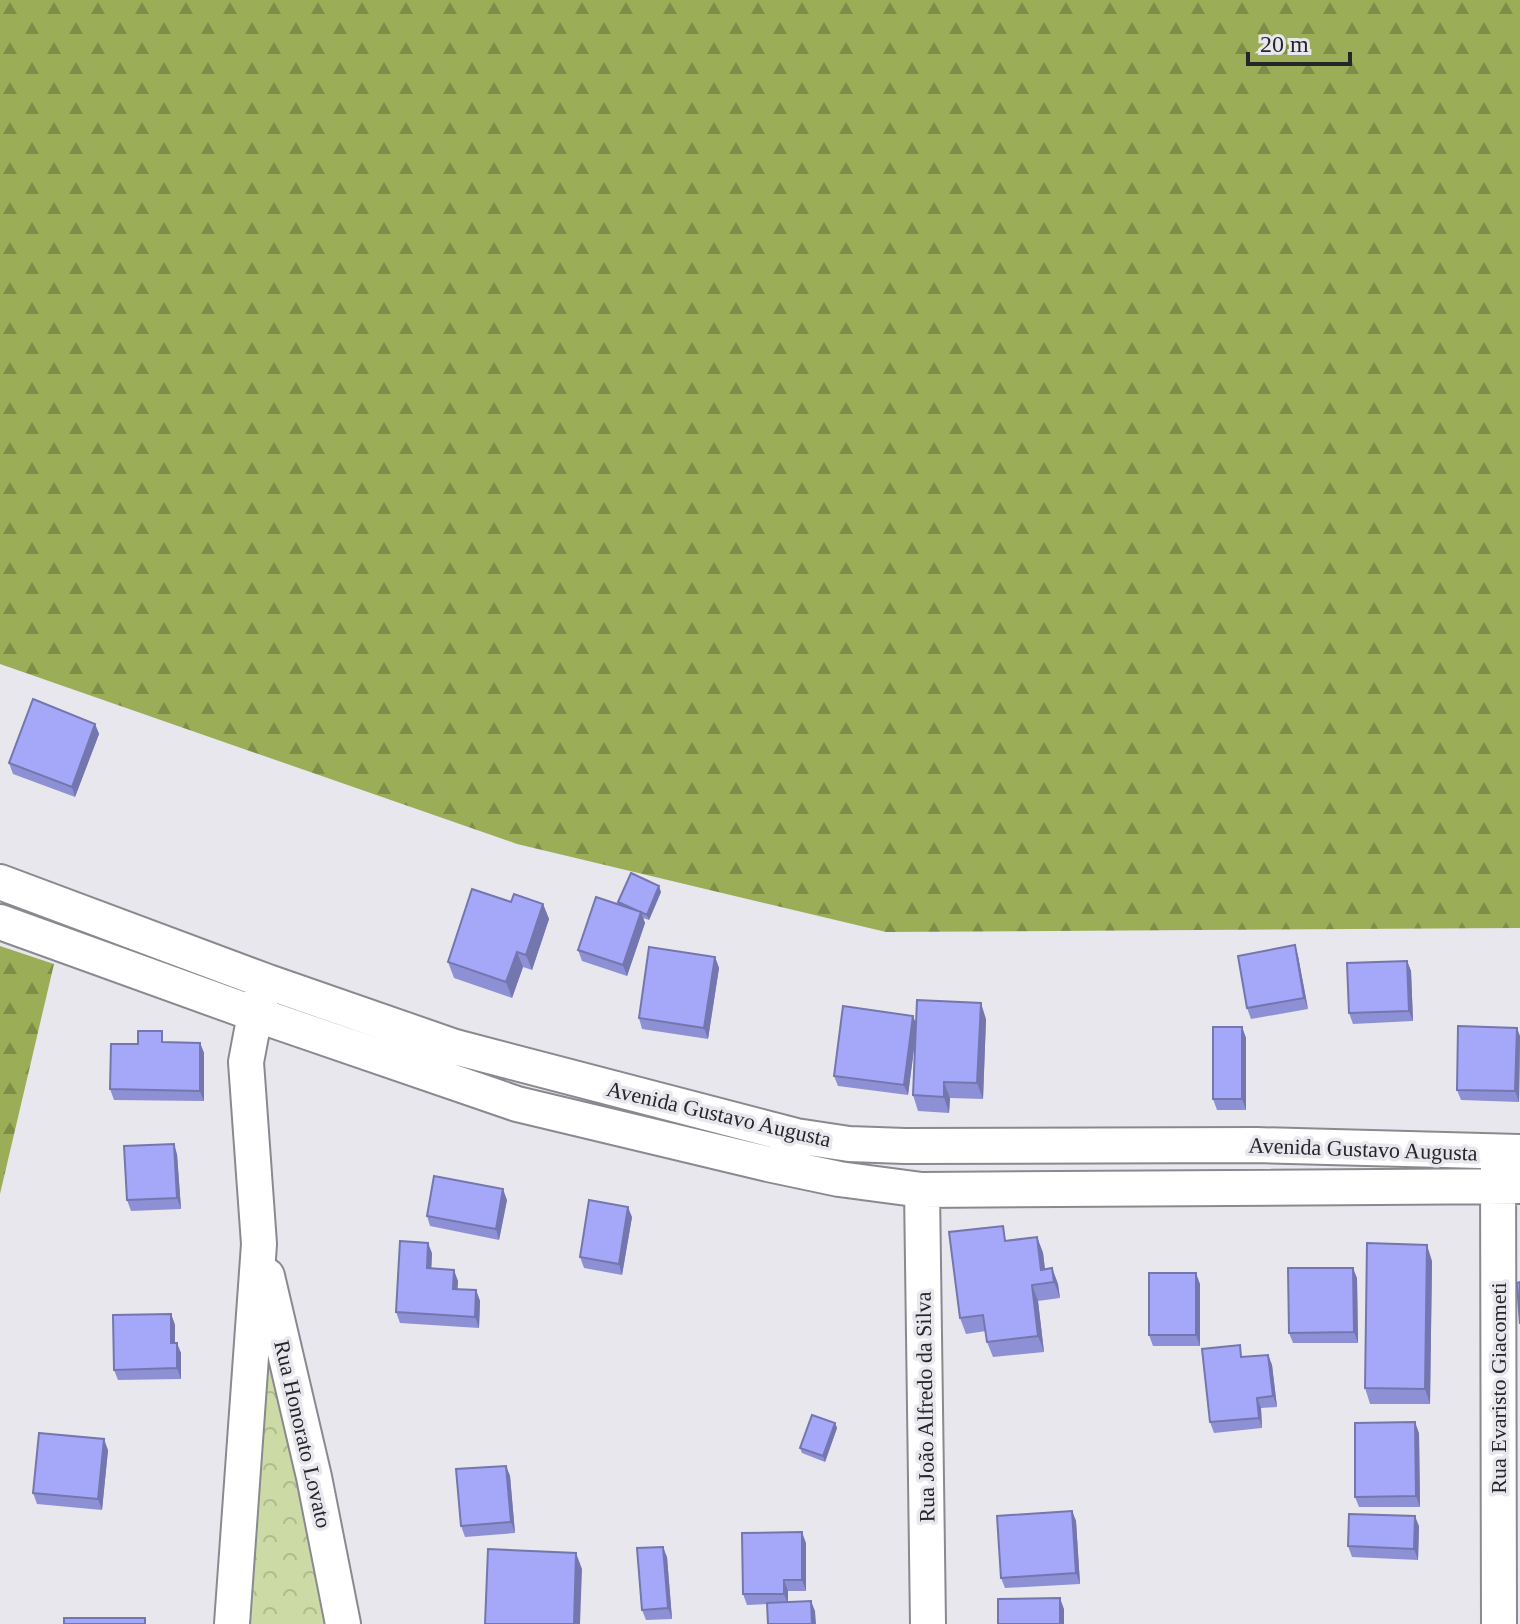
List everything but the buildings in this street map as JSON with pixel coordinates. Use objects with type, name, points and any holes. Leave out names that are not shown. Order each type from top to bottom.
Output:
[{"type":"street","name":"Avenida Gustavo Augusta","points":[[0,882],[268,982],[455,1047],[796,1136],[849,1144],[1256,1145],[1510,1152]]},
{"type":"street","name":"Avenida Gustavo Augusta","points":[[0,922],[517,1104],[839,1179],[922,1190],[1508,1186]]},
{"type":"street","name":"Rua Honorato Lovato","points":[[232,1624],[259,1244],[246,1062],[255,1014],[268,982]]},
{"type":"street","name":"Rua Evaristo Giacometi","points":[[1499,1624],[1510,1152]]},
{"type":"street","name":"Rua João Alfredo da Silva","points":[[922,1190],[928,1624]]},
{"type":"street","name":"Rua Honorato Lovato","points":[[259,1244],[314,1477],[343,1624]]},
{"type":"green space","points":[[0,0],[1520,0],[1520,928],[886,932],[517,844],[0,664]]},
{"type":"green space","points":[[0,946],[54,964],[0,1194]]},
{"type":"green space","points":[[264,1334],[296,1459],[325,1624],[248,1624]]}]
